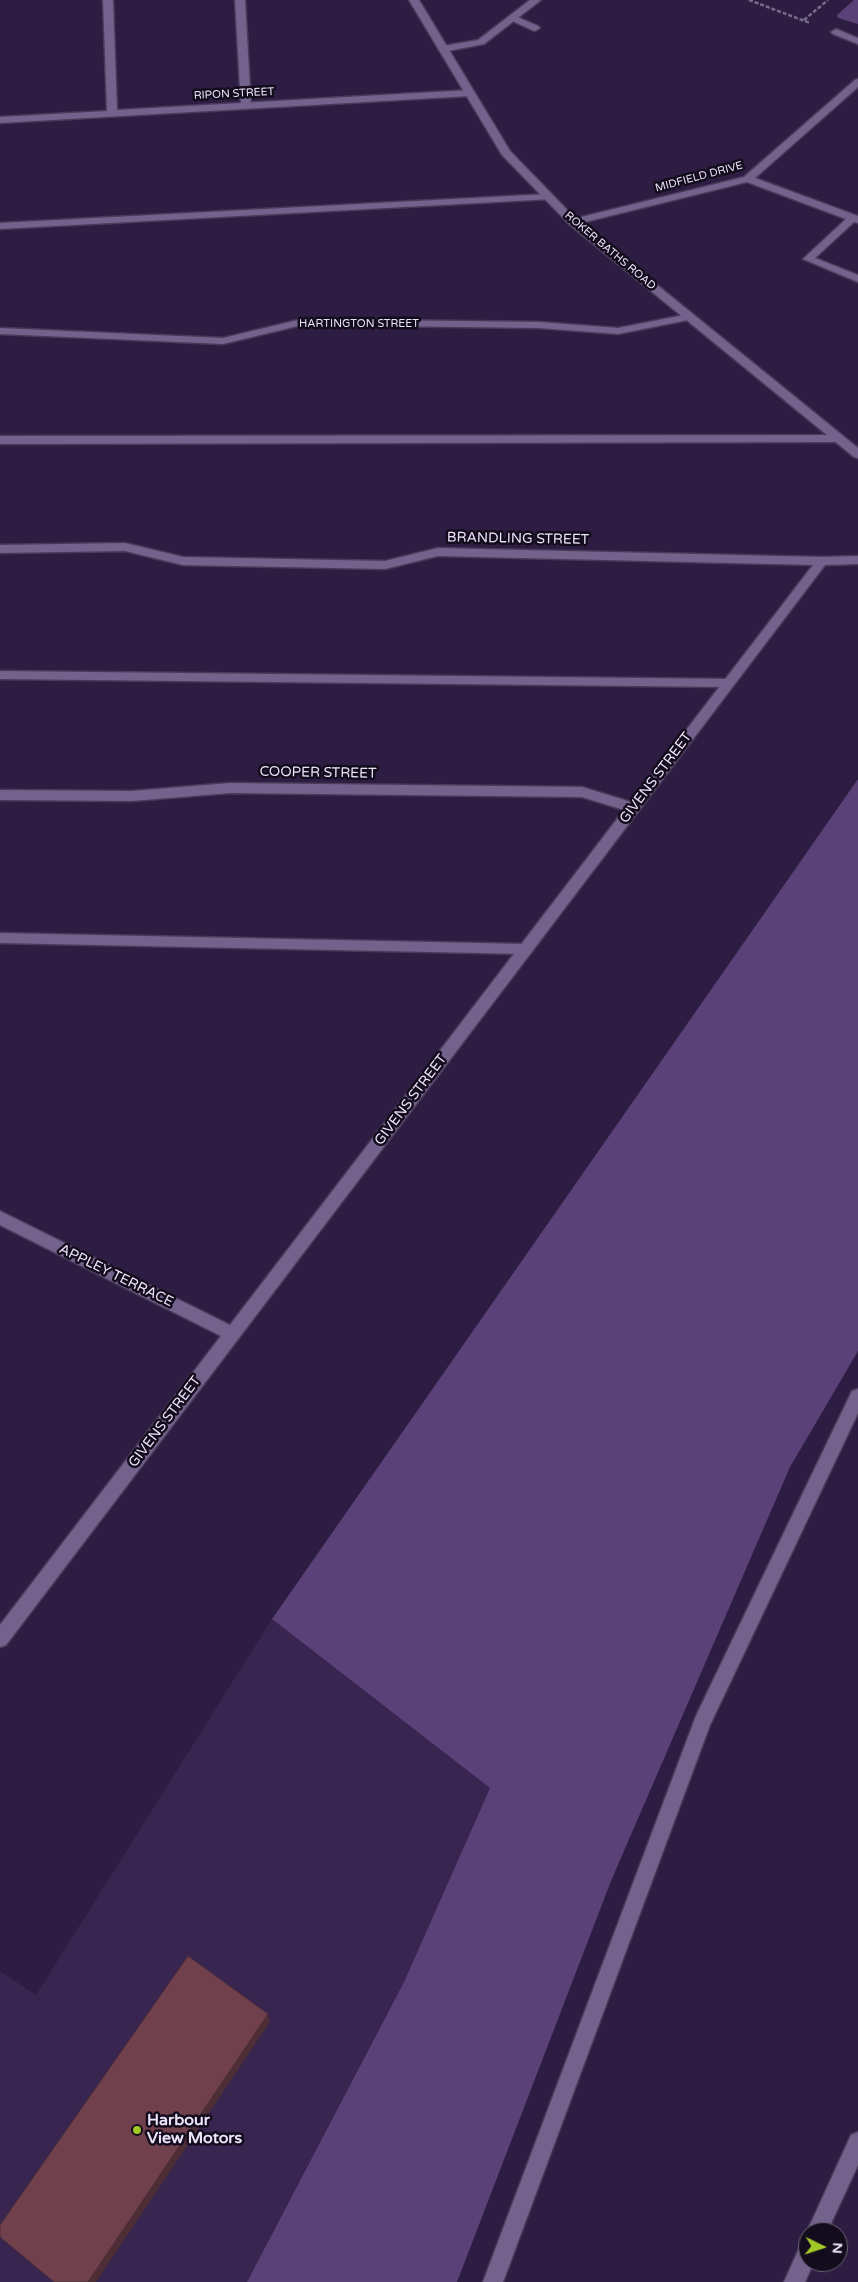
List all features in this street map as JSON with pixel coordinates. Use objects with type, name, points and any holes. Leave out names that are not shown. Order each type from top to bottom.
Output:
[{"type":"street","points":[[108,0],[112,114]]},
{"type":"street","points":[[240,0],[246,106]]},
{"type":"street","name":"ROKER BATHS ROAD","points":[[414,0],[506,153],[548,197],[573,222],[858,454]]},
{"type":"street","points":[[443,49],[481,42],[536,0]]},
{"type":"street","points":[[513,18],[535,28]]},
{"type":"street","points":[[836,32],[858,41]]},
{"type":"street","name":"MIDFIELD DRIVE","points":[[573,222],[748,179],[858,82]]},
{"type":"street","name":"RIPON STREET","points":[[0,120],[470,93]]},
{"type":"street","points":[[748,179],[856,219],[808,259],[858,279]]},
{"type":"street","points":[[0,226],[548,197]]},
{"type":"street","name":"HARTINGTON STREET","points":[[0,331],[223,341],[302,322],[540,325],[618,331],[689,317]]},
{"type":"street","points":[[0,440],[838,439]]},
{"type":"street","name":"BRANDLING STREET","points":[[0,549],[125,547],[183,561],[385,565],[438,552],[822,561],[858,560]]},
{"type":"street","name":"GIVENS STREET","points":[[0,1639],[822,561]]},
{"type":"street","points":[[0,675],[729,683]]},
{"type":"street","name":"COOPER STREET","points":[[0,795],[132,796],[230,788],[582,792],[633,808]]},
{"type":"street","points":[[0,938],[526,949]]},
{"type":"street","name":"APPLEY TERRACE","points":[[0,1218],[232,1334]]},
{"type":"street","points":[[493,2282],[702,1722],[858,1396]]},
{"type":"street","points":[[822,2222],[858,2142]]},
{"type":"path","points":[[749,0],[804,20]]},
{"type":"shaded area","points":[[854,0],[858,0],[858,24],[838,18],[837,15]]},
{"type":"shaded area","points":[[858,779],[858,1351],[790,1467],[611,1881],[457,2282],[247,2282],[404,1982],[490,1788],[272,1619]]},
{"type":"shaded area","points":[[272,1619],[490,1788],[404,1982],[247,2282],[0,2282],[0,1971],[36,1995]]},
{"type":"building","name":"Harbour View Motors","points":[[188,1956],[268,2014],[88,2282],[54,2282],[0,2237],[0,2225]]},
{"type":"place","name":"Harbour View Motors","points":[[137,2130]]}]
